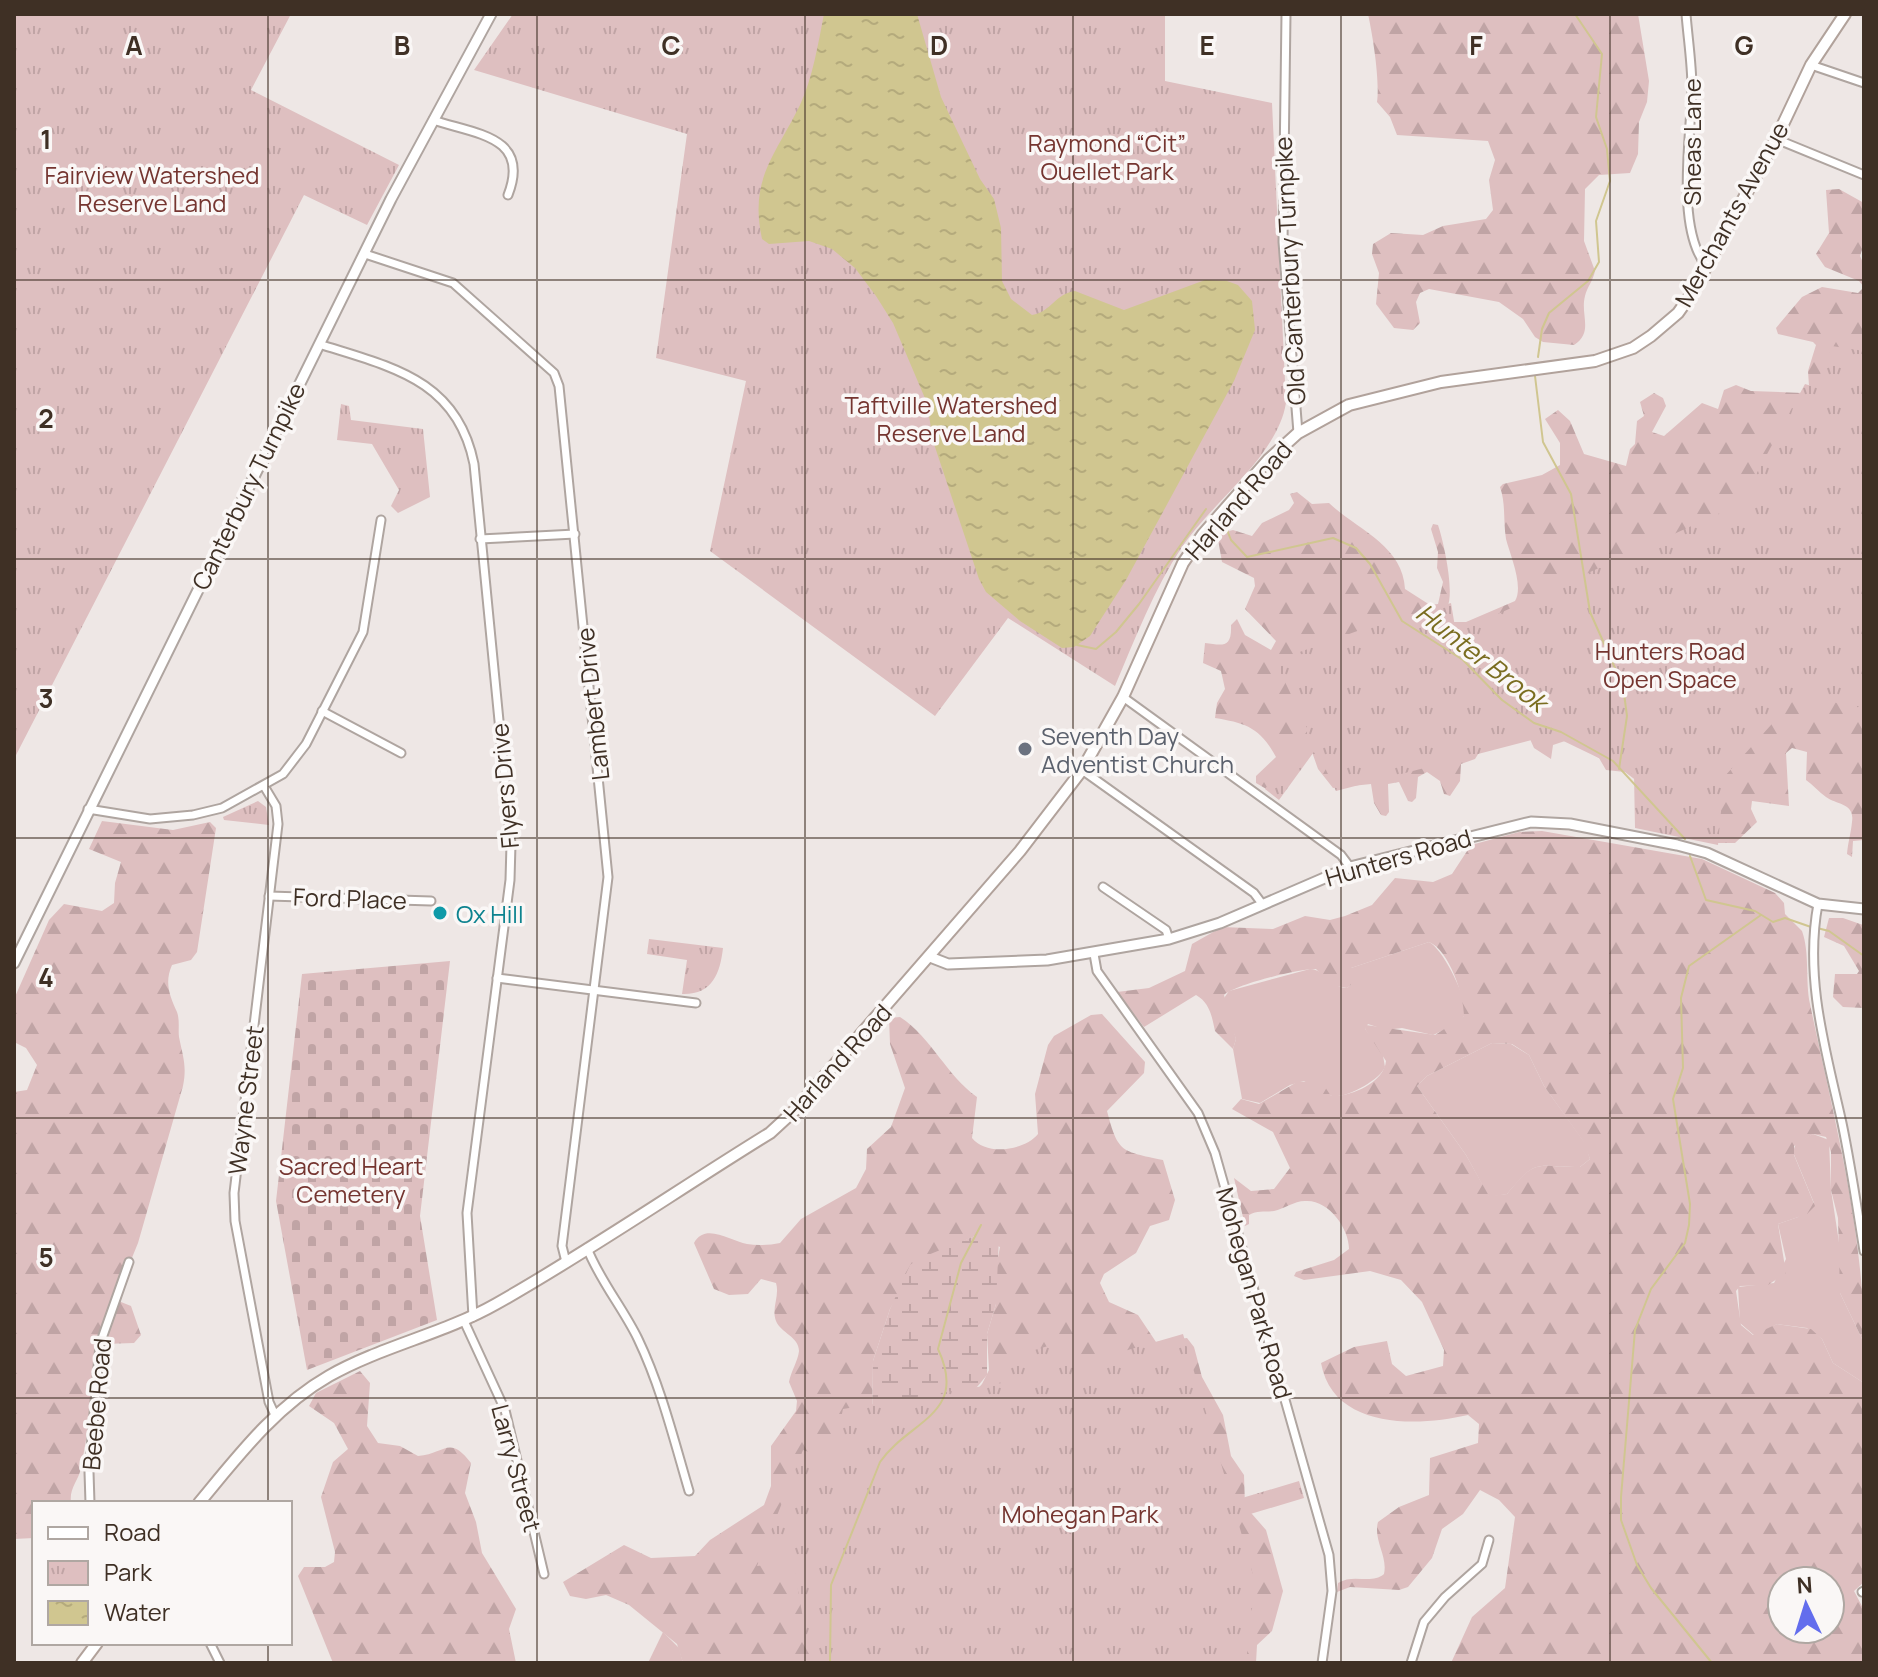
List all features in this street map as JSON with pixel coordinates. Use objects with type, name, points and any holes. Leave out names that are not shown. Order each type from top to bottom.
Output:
[{"type":"main road","name":"Merchants Avenue","points":[[1298,433],[1349,405],[1382,395],[1500,372],[1595,361],[1617,355],[1651,336],[1678,313],[1707,267],[1776,139],[1811,65],[1845,14]]},
{"type":"main road","name":"Harland Road","points":[[201,1501],[275,1415],[330,1375],[469,1319],[566,1262],[770,1133],[825,1078],[930,957],[1020,851],[1082,770],[1123,697],[1183,563],[1235,496],[1298,433]]},
{"type":"main road","points":[[82,1663],[93,1645]]},
{"type":"street","name":"Canterbury Turnpike","points":[[14,963],[319,344],[433,120],[491,14]]},
{"type":"street","name":"Old Canterbury Turnpike","points":[[1286,14],[1283,242],[1298,433]]},
{"type":"street","name":"Sheas Lane","points":[[1686,14],[1692,90],[1687,154],[1691,218],[1695,247],[1707,267]]},
{"type":"street","points":[[1811,65],[1864,83]]},
{"type":"street","points":[[433,120],[505,146],[513,160],[515,178],[508,195]]},
{"type":"street","points":[[1776,139],[1864,175]]},
{"type":"street","name":"Lambert Drive","points":[[365,254],[453,283],[554,373],[559,386],[607,855],[596,990],[562,1246],[566,1262]]},
{"type":"street","name":"Flyers Drive","points":[[319,344],[412,376],[458,416],[468,434],[474,464],[511,844],[467,1213],[469,1319]]},
{"type":"street","points":[[88,809],[150,819],[193,815],[222,808],[264,786],[294,762],[363,632],[381,520]]},
{"type":"street","points":[[480,539],[575,534]]},
{"type":"street","points":[[1123,697],[1341,855],[1350,867]]},
{"type":"street","points":[[322,711],[401,753]]},
{"type":"street","points":[[1082,770],[1254,893],[1263,905]]},
{"type":"street","name":"Wayne Street","points":[[264,786],[276,806],[278,824],[234,1193],[238,1236],[269,1402],[275,1415]]},
{"type":"street","name":"Hunters Road","points":[[930,957],[948,964],[993,963],[1094,954],[1169,939],[1263,905],[1350,867],[1531,822],[1570,824],[1707,853],[1818,904],[1864,909]]},
{"type":"street","points":[[1103,887],[1166,930],[1169,939]]},
{"type":"street","name":"Ford Place","points":[[269,896],[431,901]]},
{"type":"street","points":[[1818,904],[1813,934],[1820,1026],[1858,1201],[1864,1251]]},
{"type":"street","name":"Mohegan Park Road","points":[[1094,954],[1097,971],[1198,1113],[1215,1153],[1329,1555],[1332,1591],[1322,1663]]},
{"type":"street","points":[[497,978],[696,1003]]},
{"type":"street","points":[[587,1248],[596,1269],[637,1336],[656,1380],[689,1491]]},
{"type":"street","name":"Beebe Road","points":[[90,1501],[89,1472],[100,1344],[129,1262]]},
{"type":"street","name":"Larry Street","points":[[469,1319],[505,1410],[544,1574]]},
{"type":"street","points":[[1411,1663],[1424,1622],[1445,1597],[1482,1564],[1489,1540]]},
{"type":"street","points":[[211,1645],[220,1663]]},
{"type":"green space","name":"Fairview Watershed Reserve Land","points":[[14,14],[291,14],[251,90],[399,165],[367,225],[304,195],[14,759]]},
{"type":"green space","name":"Taftville Watershed Reserve Land","points":[[513,14],[1165,14],[1165,81],[1272,103],[1286,403],[1270,442],[1195,530],[1172,563],[1115,686],[1008,618],[935,716],[710,551],[746,381],[656,358],[687,134],[474,70]]},
{"type":"green space","points":[[1368,14],[1638,14],[1649,81],[1647,102],[1639,122],[1638,154],[1630,173],[1599,175],[1585,189],[1584,241],[1595,271],[1585,296],[1585,329],[1574,345],[1543,342],[1535,337],[1523,319],[1499,302],[1429,289],[1420,293],[1416,302],[1420,323],[1413,330],[1394,328],[1376,304],[1379,273],[1372,254],[1373,244],[1391,233],[1423,235],[1443,226],[1486,219],[1493,210],[1489,180],[1495,160],[1488,141],[1397,135],[1390,117],[1377,102],[1377,71]]},
{"type":"green space","points":[[1839,189],[1864,203],[1864,244],[1860,256],[1864,265],[1864,287],[1859,281],[1825,267],[1816,254],[1829,233],[1826,190]]},
{"type":"green space","name":"Hunters Road Open Space","points":[[1822,287],[1858,293],[1864,287],[1864,840],[1853,841],[1852,857],[1847,854],[1851,811],[1826,797],[1806,780],[1807,752],[1792,748],[1786,753],[1789,806],[1752,801],[1751,809],[1757,822],[1735,843],[1718,843],[1625,772],[1606,770],[1599,758],[1568,740],[1553,745],[1551,759],[1534,748],[1530,739],[1480,751],[1475,759],[1461,764],[1460,781],[1450,796],[1444,794],[1440,781],[1427,772],[1418,777],[1416,798],[1412,802],[1408,801],[1399,782],[1388,784],[1389,812],[1386,816],[1381,815],[1374,803],[1371,784],[1333,788],[1318,769],[1312,752],[1268,790],[1256,783],[1256,776],[1276,757],[1264,739],[1251,728],[1215,718],[1217,703],[1225,689],[1221,671],[1203,663],[1205,643],[1221,645],[1228,642],[1231,625],[1237,619],[1245,635],[1271,650],[1276,641],[1245,609],[1255,586],[1254,578],[1222,562],[1217,534],[1233,530],[1252,536],[1262,523],[1289,510],[1294,503],[1290,494],[1297,492],[1312,504],[1329,503],[1376,539],[1396,561],[1405,589],[1430,605],[1438,604],[1443,582],[1437,568],[1438,552],[1431,529],[1433,524],[1438,525],[1448,568],[1450,591],[1447,608],[1451,622],[1466,622],[1515,601],[1517,579],[1506,539],[1500,487],[1542,475],[1560,465],[1560,443],[1545,419],[1558,410],[1570,421],[1584,454],[1626,466],[1630,449],[1635,444],[1637,421],[1644,416],[1640,402],[1654,393],[1663,398],[1666,406],[1652,432],[1664,436],[1702,403],[1718,409],[1724,390],[1736,385],[1751,391],[1803,393],[1809,386],[1808,371],[1816,345],[1778,334],[1776,328],[1802,297]]},
{"type":"green space","name":"Hunters Road Open Space","points":[[1832,346],[1864,351],[1864,703],[1856,708],[1800,693],[1724,777],[1718,845],[1635,828],[1634,775],[1551,735],[1336,791],[1316,749],[1279,800],[1265,789],[1308,730],[1275,661],[1371,626],[1451,603],[1456,633],[1740,504],[1805,384],[1815,387]]},
{"type":"green space","points":[[341,404],[349,406],[351,420],[423,429],[430,497],[398,513],[391,506],[399,490],[372,444],[337,440]]},
{"type":"green space","points":[[258,801],[266,807],[269,825],[224,820],[223,817]]},
{"type":"green space","points":[[102,821],[173,830],[210,822],[216,828],[197,952],[191,960],[172,965],[168,978],[170,995],[177,1012],[185,1067],[183,1086],[138,1243],[118,1292],[121,1302],[131,1306],[141,1335],[134,1343],[104,1344],[96,1350],[89,1425],[71,1501],[32,1501],[32,1538],[14,1539],[14,1092],[27,1090],[37,1065],[26,1048],[14,1042],[14,999],[49,920],[64,904],[102,911],[114,903],[121,862],[89,849]]},
{"type":"green space","points":[[1542,831],[1702,859],[1775,893],[1784,903],[1785,914],[1802,931],[1810,1004],[1853,1215],[1863,1300],[1864,1343],[1840,1293],[1838,1218],[1831,1190],[1831,1152],[1826,1137],[1813,1134],[1794,1146],[1794,1155],[1815,1206],[1807,1214],[1778,1224],[1786,1273],[1768,1285],[1740,1286],[1736,1291],[1741,1325],[1753,1335],[1777,1324],[1811,1329],[1822,1339],[1833,1363],[1864,1383],[1864,1582],[1854,1591],[1864,1610],[1864,1663],[1451,1663],[1472,1617],[1505,1588],[1515,1517],[1499,1500],[1480,1490],[1463,1514],[1442,1529],[1432,1558],[1408,1587],[1399,1590],[1350,1587],[1337,1592],[1338,1583],[1344,1580],[1374,1579],[1384,1574],[1377,1535],[1378,1522],[1399,1507],[1429,1495],[1430,1458],[1478,1443],[1479,1424],[1468,1415],[1425,1421],[1380,1418],[1359,1412],[1342,1401],[1329,1385],[1321,1363],[1354,1347],[1387,1341],[1392,1364],[1406,1376],[1443,1366],[1444,1350],[1422,1302],[1401,1280],[1370,1271],[1304,1280],[1294,1276],[1296,1272],[1334,1260],[1349,1249],[1341,1224],[1322,1205],[1301,1201],[1274,1211],[1255,1212],[1249,1215],[1249,1224],[1245,1226],[1234,1178],[1251,1191],[1274,1189],[1290,1168],[1273,1132],[1232,1109],[1241,1099],[1259,1104],[1297,1082],[1321,1081],[1331,1096],[1365,1087],[1379,1076],[1386,1061],[1365,1029],[1366,1025],[1435,1035],[1464,1016],[1458,985],[1443,954],[1429,942],[1351,968],[1351,985],[1347,988],[1331,985],[1316,969],[1268,978],[1224,995],[1236,1039],[1233,1049],[1215,1031],[1207,1006],[1196,995],[1144,1027],[1117,992],[1149,988],[1185,971],[1192,944],[1222,927],[1273,929],[1305,916],[1330,920],[1345,916],[1372,905],[1395,878],[1433,882],[1452,874],[1471,845],[1519,832]],"holes":[[[1492,1043],[1512,1044],[1529,1055],[1544,1086],[1583,1141],[1590,1159],[1580,1167],[1545,1166],[1531,1169],[1507,1194],[1489,1196],[1466,1155],[1417,1086],[1427,1076]]]},
{"type":"green space","points":[[1829,918],[1843,918],[1863,925],[1864,1008],[1843,1007],[1833,997],[1835,974],[1857,974],[1859,971],[1844,946],[1824,937]]},
{"type":"green space","points":[[649,939],[723,948],[713,981],[701,991],[682,994],[687,960],[647,954]]},
{"type":"green space","points":[[1429,942],[1447,963],[1458,986],[1465,1007],[1465,1014],[1460,1020],[1433,1035],[1402,1028],[1386,1030],[1368,1024],[1365,1029],[1382,1050],[1385,1067],[1369,1083],[1345,1095],[1329,1095],[1304,1081],[1290,1085],[1260,1103],[1242,1099],[1233,1049],[1236,1039],[1222,1001],[1229,991],[1310,969],[1347,988],[1351,985],[1351,968]]},
{"type":"green space","name":"Sacred Heart Cemetery","points":[[450,961],[420,1216],[437,1320],[307,1370],[276,1201],[302,974]]},
{"type":"green space","points":[[1102,1014],[1145,1062],[1144,1073],[1107,1111],[1114,1135],[1118,1143],[1130,1152],[1163,1160],[1175,1200],[1169,1220],[1150,1226],[1136,1253],[1104,1274],[1100,1283],[1109,1302],[1138,1315],[1156,1342],[1187,1338],[1194,1347],[1202,1377],[1223,1415],[1231,1456],[1244,1475],[1245,1506],[1266,1530],[1283,1591],[1272,1631],[1257,1645],[1256,1663],[876,1663],[957,1411],[982,1384],[989,1370],[987,1334],[996,1304],[995,1273],[1000,1247],[975,1236],[950,1247],[898,1295],[890,1309],[873,1361],[872,1432],[823,1663],[683,1663],[677,1644],[629,1605],[606,1595],[586,1599],[570,1596],[563,1582],[624,1545],[651,1558],[695,1556],[710,1540],[764,1505],[771,1486],[771,1446],[796,1411],[797,1401],[789,1382],[798,1346],[776,1321],[776,1283],[761,1279],[748,1294],[729,1295],[714,1289],[694,1243],[699,1237],[711,1233],[751,1245],[780,1243],[801,1219],[856,1188],[866,1169],[867,1149],[891,1127],[905,1088],[890,1044],[889,1018],[900,1017],[911,1026],[956,1078],[977,1097],[972,1138],[986,1147],[1005,1149],[1024,1144],[1038,1134],[1035,1094],[1048,1045],[1054,1036],[1091,1015]]},
{"type":"green space","points":[[1492,1043],[1511,1044],[1529,1055],[1544,1086],[1585,1143],[1590,1159],[1580,1167],[1545,1166],[1532,1169],[1507,1194],[1489,1197],[1466,1155],[1417,1086],[1427,1076]]},
{"type":"green space","points":[[1813,1134],[1829,1140],[1831,1190],[1840,1249],[1840,1293],[1864,1343],[1864,1383],[1833,1363],[1822,1339],[1807,1328],[1777,1324],[1755,1336],[1740,1323],[1738,1287],[1774,1283],[1786,1259],[1778,1224],[1798,1217],[1814,1203],[1793,1152],[1796,1143]]},
{"type":"green space","points":[[994,1234],[999,1237],[996,1304],[987,1334],[987,1375],[957,1411],[823,1663],[872,1432],[873,1361],[890,1309],[910,1265],[918,1259],[975,1236]]},
{"type":"green space","name":"Mohegan Park","points":[[1183,1334],[1232,1501],[1299,1481],[1304,1498],[1237,1518],[1255,1582],[1246,1663],[811,1663],[793,1562],[757,1566],[803,1450],[832,1460],[843,1409],[1008,1382],[1014,1356],[1075,1338],[1083,1363]]},
{"type":"green space","points":[[360,1371],[370,1383],[367,1426],[378,1443],[400,1446],[418,1456],[446,1448],[457,1449],[471,1463],[465,1493],[476,1522],[482,1553],[516,1609],[509,1629],[516,1663],[333,1663],[298,1576],[304,1567],[325,1567],[334,1562],[335,1552],[321,1497],[333,1462],[348,1449],[334,1423],[309,1406],[316,1393]]},
{"type":"green space","points":[[663,1632],[679,1648],[683,1663],[648,1663]]},
{"type":"water","points":[[824,14],[917,14],[941,97],[980,179],[994,199],[1001,228],[1002,281],[1011,299],[1032,315],[1075,291],[1124,310],[1205,280],[1238,285],[1252,301],[1255,330],[1234,381],[1126,580],[1090,636],[1074,647],[1062,648],[1020,621],[986,592],[933,441],[927,403],[893,323],[855,268],[832,249],[809,241],[769,244],[762,239],[759,200],[762,184],[805,94]]},
{"type":"waterway","points":[[1538,357],[1542,329],[1549,313],[1588,281],[1599,262],[1596,221],[1610,181],[1607,149],[1596,117],[1602,54],[1575,14]]},
{"type":"waterway","points":[[1535,376],[1543,442],[1571,494],[1590,612],[1623,686],[1627,716],[1619,769]]},
{"type":"waterway","name":"Hunter Brook","points":[[1077,645],[1096,649],[1116,632],[1206,509]]},
{"type":"waterway","name":"Hunter Brook","points":[[1225,525],[1231,540],[1247,557],[1333,538],[1356,548],[1370,564],[1402,621],[1463,660],[1502,700],[1534,723],[1561,732],[1613,761],[1685,839]]},
{"type":"waterway","name":"Hunter Brook","points":[[1690,856],[1706,900],[1755,911],[1773,922],[1785,918],[1811,927]]},
{"type":"waterway","points":[[1712,1663],[1651,1588],[1637,1565],[1621,1520],[1621,1497],[1635,1330],[1651,1289],[1685,1243],[1689,1225],[1690,1204],[1673,1099],[1683,1068],[1681,998],[1689,966],[1761,915]]},
{"type":"waterway","name":"Hunter Brook","points":[[1817,928],[1829,931],[1864,956]]},
{"type":"waterway","points":[[830,1663],[831,1585],[880,1462],[941,1403],[946,1389],[946,1371],[938,1349],[961,1263],[981,1225]]},
{"type":"place","name":"Seventh Day Adventist Church","points":[[1025,749]]},
{"type":"place","name":"Ox Hill","points":[[440,913]]},
{"type":"park label","name":"Raymond “Cit” Ouellet Park","points":[[1107,156]]}]
